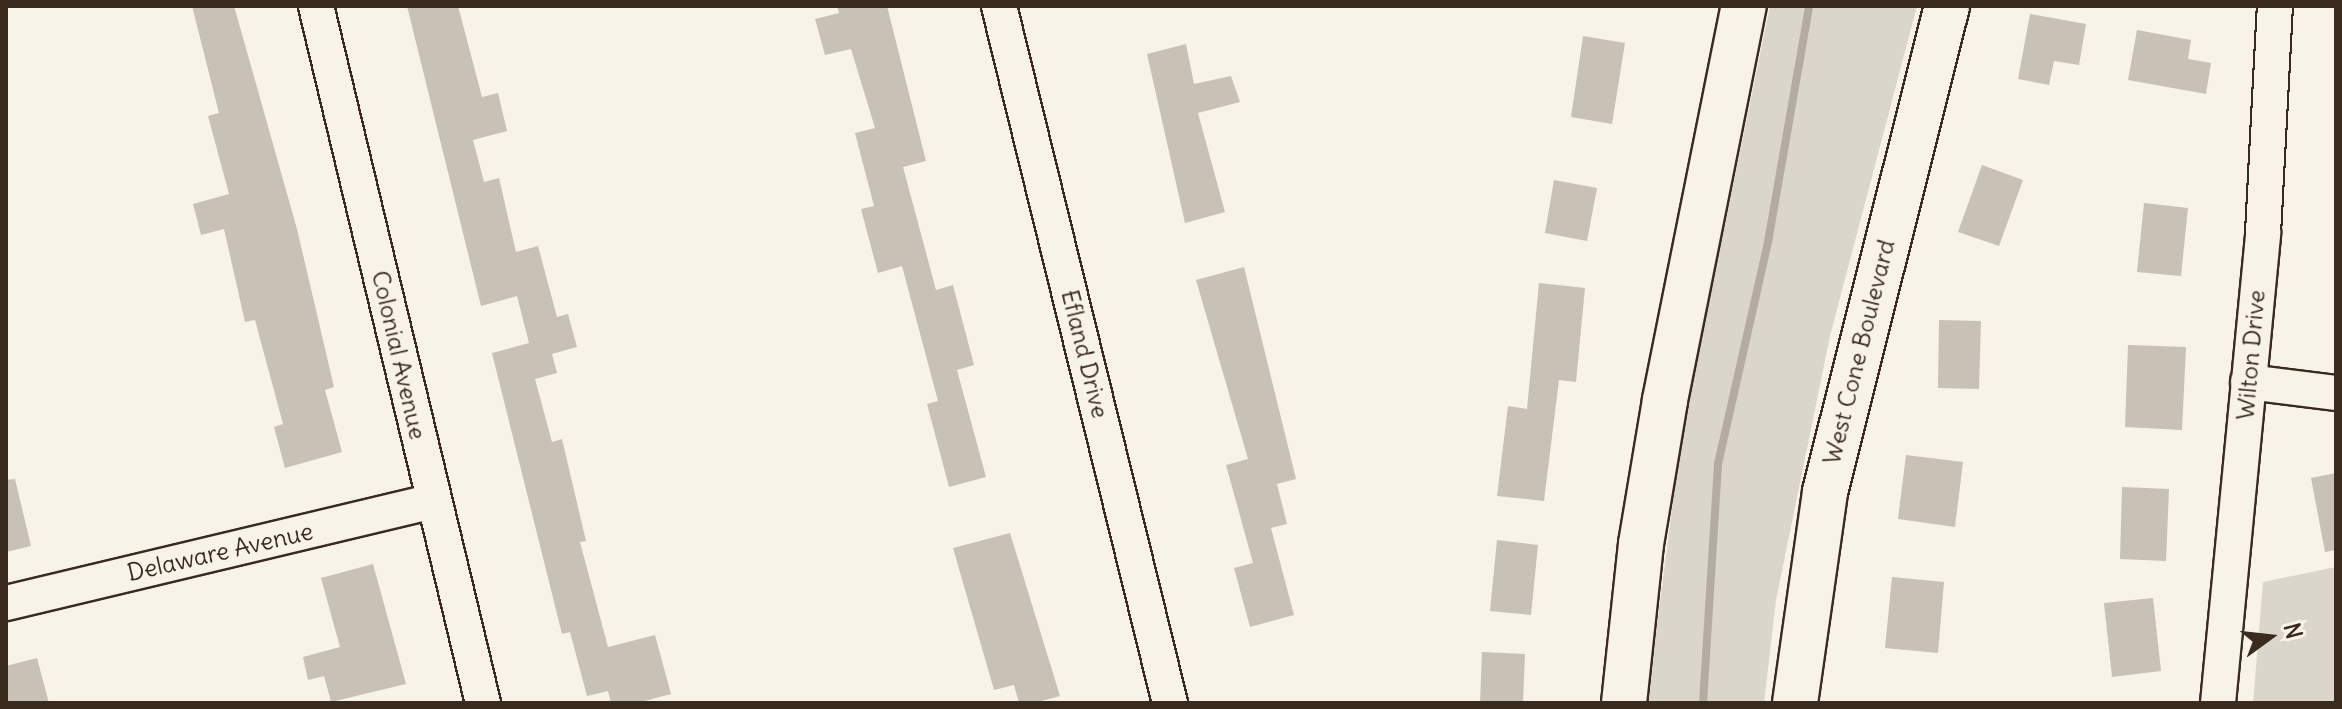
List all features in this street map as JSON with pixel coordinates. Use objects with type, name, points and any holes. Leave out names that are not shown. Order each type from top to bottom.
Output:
[{"type":"main road","points":[[1624,703],[1641,544],[1665,400],[1744,6]]},
{"type":"main road","name":"West Cone Boulevard","points":[[1795,703],[1825,492],[1947,6]]},
{"type":"street","name":"Colonial Avenue","points":[[316,6],[483,703]]},
{"type":"street","name":"Efland Drive","points":[[999,6],[1170,703]]},
{"type":"street","name":"Wilton Drive","points":[[2218,703],[2248,382],[2275,6]]},
{"type":"street","points":[[2248,382],[2336,393]]},
{"type":"street","name":"Delaware Avenue","points":[[6,603],[433,501]]},
{"type":"shaded area","points":[[1770,6],[1917,6],[1830,336],[1776,600],[1764,703],[1647,703],[1681,439]]},
{"type":"shaded area","points":[[2336,567],[2336,703],[2253,703],[2263,582]]},
{"type":"building","points":[[192,6],[234,6],[297,229],[334,387],[325,390],[342,452],[285,468],[274,427],[283,424],[255,320],[245,322],[224,229],[201,235],[193,204],[229,194],[208,116],[219,113]]},
{"type":"building","points":[[407,6],[458,6],[482,97],[498,93],[507,131],[473,140],[484,182],[499,178],[516,252],[538,246],[557,317],[568,314],[577,347],[552,354],[557,373],[535,379],[552,442],[562,439],[586,541],[580,542],[608,647],[655,635],[671,694],[637,703],[611,703],[608,691],[587,696],[570,632],[562,634],[492,353],[529,343],[517,296],[481,306]]},
{"type":"building","points":[[837,6],[887,6],[926,161],[903,167],[936,290],[953,285],[974,365],[957,370],[986,477],[949,487],[927,404],[938,401],[902,266],[878,273],[861,209],[874,206],[855,133],[875,128],[851,49],[825,55],[815,19],[839,13]]},
{"type":"building","points":[[2030,14],[2086,24],[2079,65],[2054,61],[2049,85],[2018,79]]},
{"type":"building","points":[[2137,30],[2191,40],[2188,59],[2211,63],[2206,94],[2128,80]]},
{"type":"building","points":[[1583,36],[1625,43],[1612,124],[1571,117]]},
{"type":"building","points":[[1186,44],[1194,84],[1231,76],[1240,102],[1198,113],[1225,212],[1185,223],[1147,54]]},
{"type":"building","points":[[1982,165],[2023,180],[1999,246],[1958,232]]},
{"type":"building","points":[[1554,180],[1597,188],[1587,241],[1545,233]]},
{"type":"building","points":[[2144,203],[2188,208],[2181,276],[2137,272]]},
{"type":"building","points":[[1244,267],[1296,479],[1277,484],[1287,524],[1271,528],[1294,615],[1250,627],[1234,568],[1253,563],[1226,465],[1248,459],[1196,280]]},
{"type":"building","points":[[1539,283],[1585,288],[1576,382],[1559,380],[1544,501],[1497,496],[1508,406],[1527,409]]},
{"type":"building","points":[[1939,320],[1981,321],[1979,389],[1938,388]]},
{"type":"building","points":[[2128,345],[2186,347],[2182,430],[2125,427]]},
{"type":"building","points":[[1906,455],[1963,462],[1955,527],[1898,519]]},
{"type":"building","points":[[2336,473],[2336,550],[2325,552],[2311,478]]},
{"type":"building","points":[[15,479],[31,546],[6,552],[6,480]]},
{"type":"building","points":[[2122,487],[2169,489],[2166,561],[2120,559]]},
{"type":"building","points":[[1010,533],[1060,696],[1034,703],[1019,703],[1014,685],[994,690],[953,548]]},
{"type":"building","points":[[1497,540],[1538,545],[1531,615],[1490,611]]},
{"type":"building","points":[[373,564],[406,684],[331,702],[324,676],[308,680],[303,657],[340,647],[321,578]]},
{"type":"building","points":[[1892,577],[1944,582],[1938,653],[1885,648]]},
{"type":"building","points":[[2153,598],[2161,671],[2112,677],[2104,603]]},
{"type":"building","points":[[1482,652],[1525,654],[1523,703],[1480,703]]},
{"type":"building","points":[[37,658],[49,703],[6,703],[6,666]]},
{"type":"waterway","points":[[1703,703],[1718,464],[1768,242],[1809,6]]}]
